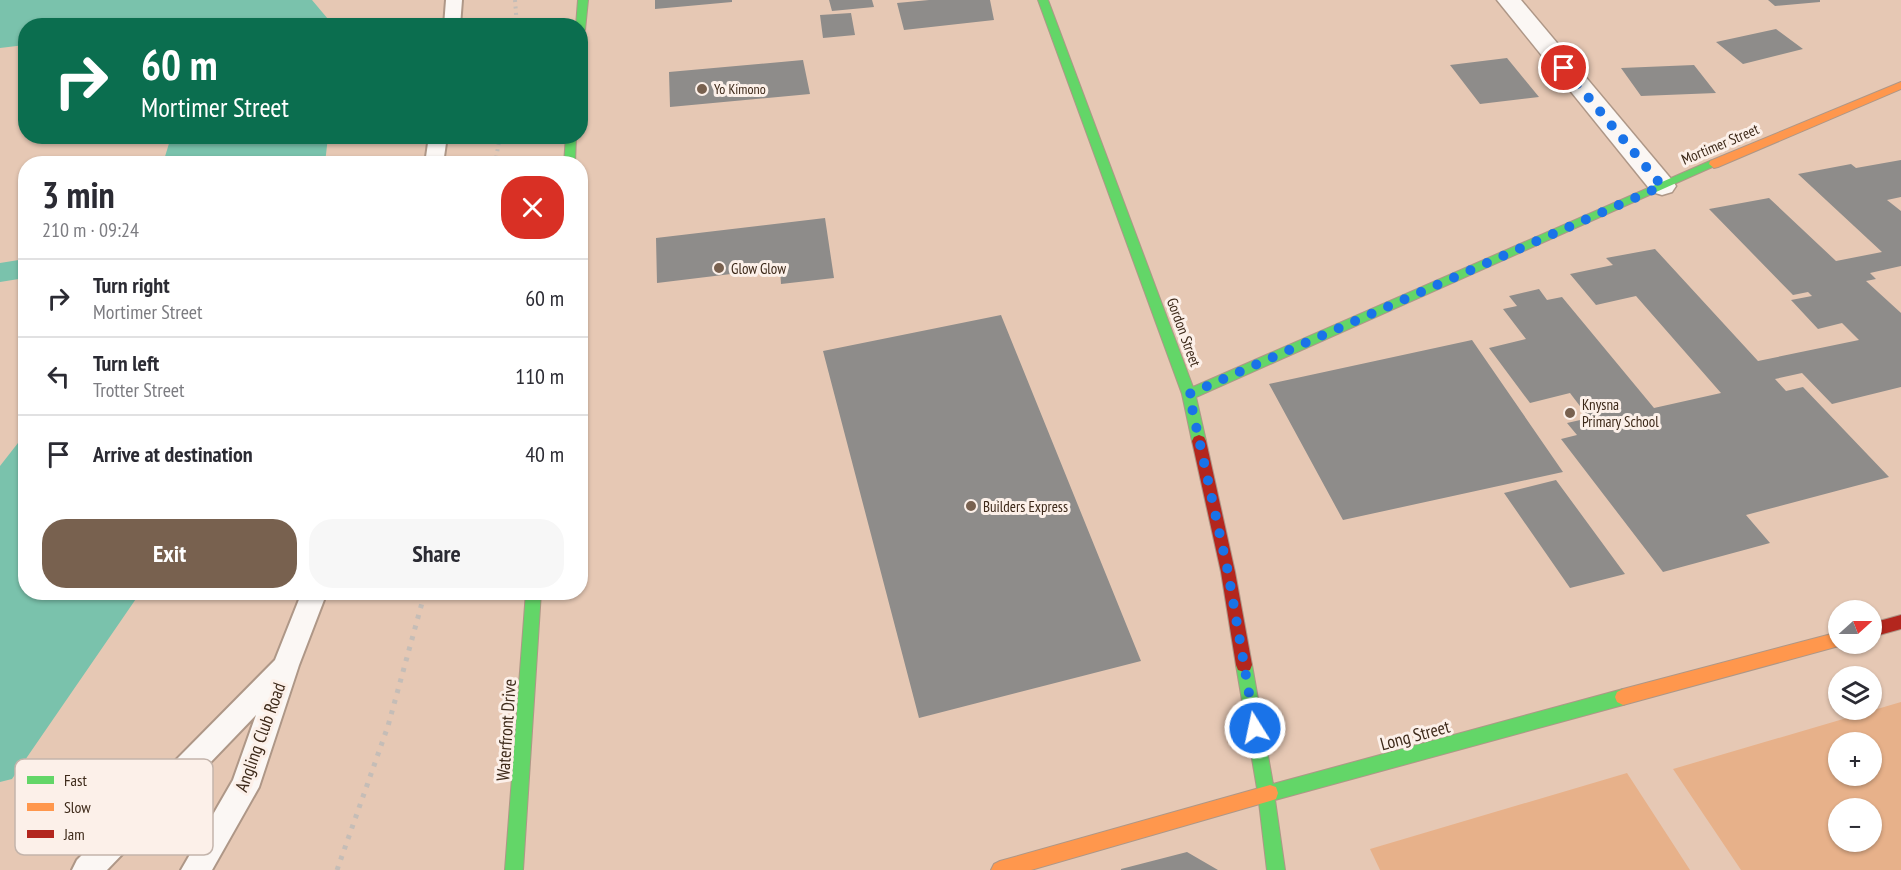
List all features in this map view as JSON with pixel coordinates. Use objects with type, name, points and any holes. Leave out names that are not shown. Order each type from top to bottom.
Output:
[{"type":"street","points":[[581,18],[583,0]]},
{"type":"street","name":"Gordon Street","points":[[1043,0],[1189,394],[1228,572],[1266,794],[1276,870]]},
{"type":"street","points":[[1509,0],[1662,186]]},
{"type":"street","name":"Mortimer Street","points":[[1189,394],[1662,186],[1901,85]]},
{"type":"street","name":"Waterfront Drive","points":[[514,870],[533,600]]},
{"type":"street","points":[[1882,627],[1901,622]]},
{"type":"street","name":"Long Street","points":[[1000,870],[1266,794],[1828,642]]},
{"type":"lane","points":[[453,18],[454,0]]},
{"type":"lane","name":"Angling Club Road","points":[[213,841],[245,787],[286,665],[312,600]]},
{"type":"lane","name":"Angling Club Road","points":[[195,759],[286,665]]},
{"type":"lane","name":"Angling Club Road","points":[[87,870],[102,855]]},
{"type":"lane","name":"Angling Club Road","points":[[196,870],[205,855]]},
{"type":"shaded area","points":[[1901,702],[1901,870],[1741,870],[1673,769],[1840,720],[1882,720],[1882,708]]},
{"type":"shaded area","points":[[1627,773],[1690,870],[1380,870],[1370,849]]},
{"type":"water","points":[[0,0],[312,0],[327,18],[18,18],[18,46],[0,48]]},
{"type":"water","points":[[169,144],[327,144],[326,156],[165,156]]},
{"type":"water","points":[[18,260],[18,279],[0,282],[0,263]]},
{"type":"water","points":[[18,443],[18,600],[135,600],[26,759],[15,759],[15,775],[12,779],[0,782],[0,466]]},
{"type":"building","points":[[655,0],[732,0],[732,2],[655,9]]},
{"type":"building","points":[[829,0],[872,0],[874,7],[832,11]]},
{"type":"building","points":[[929,0],[990,0],[994,20],[904,30],[897,3]]},
{"type":"building","points":[[1768,0],[1820,0],[1820,2],[1775,6]]},
{"type":"building","points":[[851,13],[855,35],[823,38],[820,15]]},
{"type":"building","points":[[1776,29],[1803,49],[1743,64],[1716,42]]},
{"type":"building","points":[[1507,58],[1539,97],[1480,104],[1450,65]]},
{"type":"building","points":[[803,60],[810,94],[670,107],[669,72]]},
{"type":"building","points":[[1694,65],[1716,93],[1641,96],[1621,68]]},
{"type":"building","points":[[1901,160],[1901,197],[1887,200],[1901,211],[1901,266],[1870,273],[1876,279],[1866,281],[1901,313],[1901,387],[1832,404],[1802,373],[1775,379],[1786,391],[1803,387],[1889,477],[1746,515],[1770,543],[1663,572],[1561,439],[1577,435],[1567,423],[1589,418],[1570,393],[1530,403],[1489,348],[1526,339],[1503,309],[1517,306],[1509,296],[1539,289],[1547,300],[1562,297],[1654,408],[1721,393],[1636,296],[1596,305],[1570,274],[1613,265],[1606,258],[1655,249],[1758,361],[1859,340],[1842,323],[1818,329],[1791,300],[1812,296],[1808,292],[1793,295],[1709,209],[1769,198],[1836,261],[1882,252],[1798,174],[1851,164],[1856,168]]},
{"type":"building","points":[[825,218],[834,278],[781,284],[780,268],[657,283],[656,238]]},
{"type":"building","name":"Builders Express","points":[[1001,315],[1141,661],[919,718],[823,351]]},
{"type":"building","points":[[1472,340],[1563,472],[1343,520],[1269,384]]},
{"type":"building","points":[[1556,480],[1625,574],[1570,588],[1504,493]]},
{"type":"building","points":[[1187,852],[1218,870],[1121,870],[1121,869]]},
{"type":"railway","points":[[515,0],[516,18]]},
{"type":"railway","points":[[496,156],[499,144]]},
{"type":"railway","points":[[337,870],[388,726],[423,600]]},
{"type":"traffic: fast","points":[[581,18],[583,0]]},
{"type":"traffic: fast","points":[[1043,0],[1189,394],[1199,441]]},
{"type":"traffic: fast","points":[[570,144],[570,156]]},
{"type":"traffic: fast","points":[[1189,394],[1714,164]]},
{"type":"traffic: fast","points":[[514,870],[533,600]]},
{"type":"traffic: fast","points":[[1244,665],[1266,794],[1276,870]]},
{"type":"traffic: fast","points":[[1270,793],[1623,697]]},
{"type":"traffic: slow","points":[[1714,164],[1901,85]]},
{"type":"traffic: slow","points":[[1623,697],[1828,642]]},
{"type":"traffic: slow","points":[[1000,870],[1270,793]]},
{"type":"traffic: jam","points":[[1199,441],[1228,572],[1244,665]]},
{"type":"traffic: jam","points":[[1882,627],[1901,622]]},
{"type":"place","name":"Yo Kimono","points":[[702,89]]},
{"type":"place","name":"Glow Glow","points":[[719,268]]},
{"type":"place","name":"Knysna Primary School","points":[[1570,413]]},
{"type":"place","name":"Builders Express","points":[[971,506]]},
{"type":"route","points":[[1255,728],[1228,572],[1189,394],[1662,186],[1564,68]]}]
